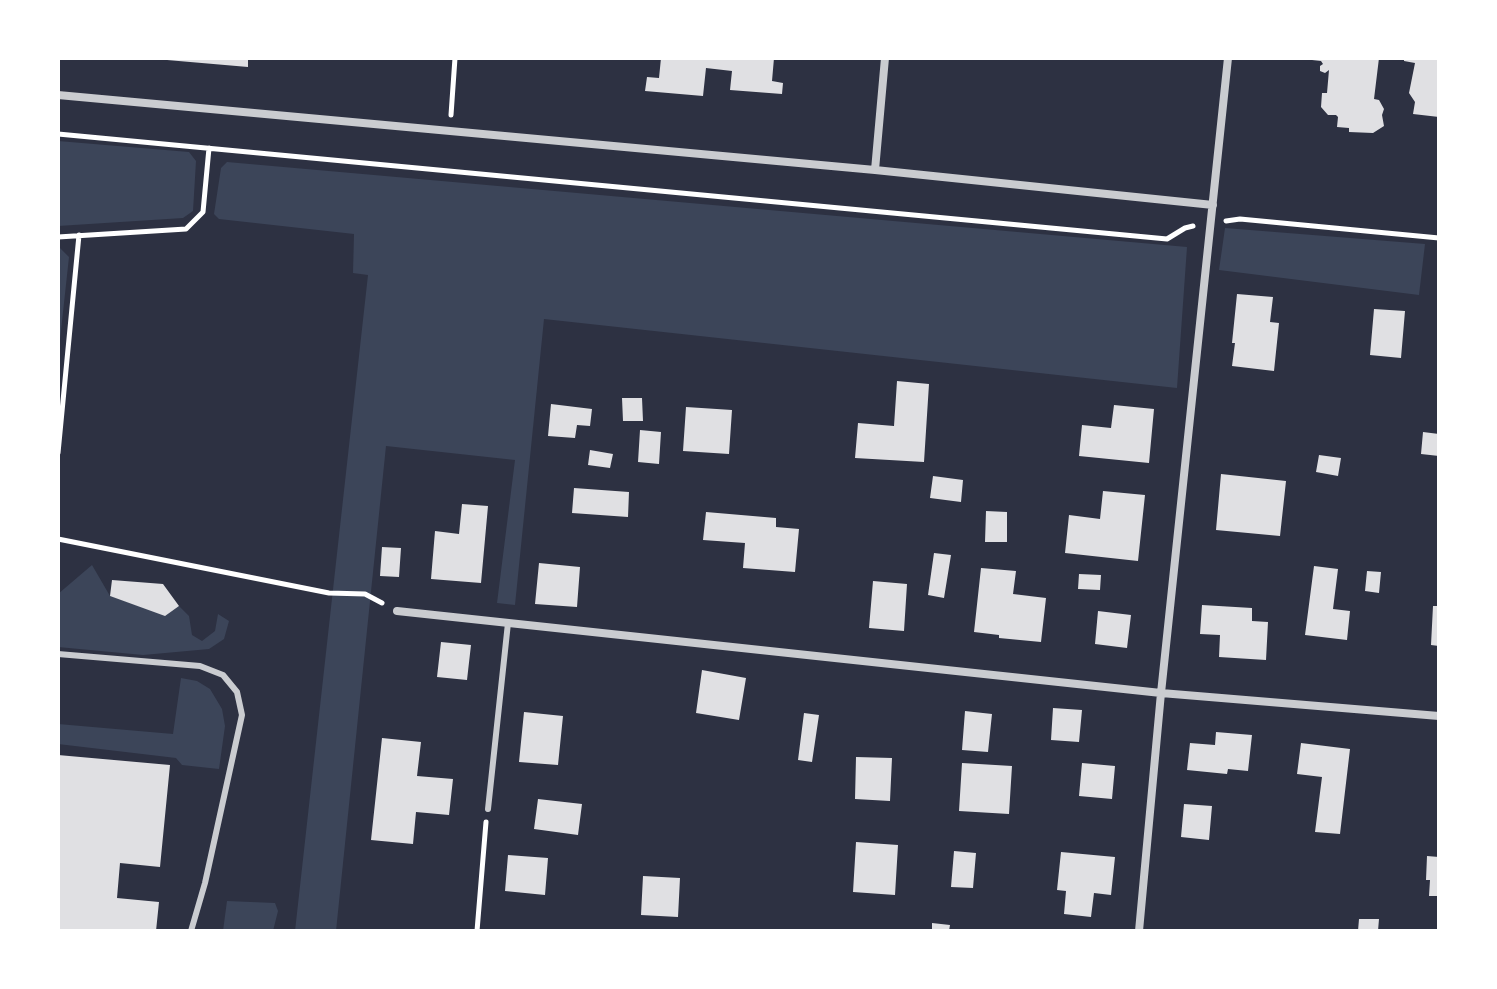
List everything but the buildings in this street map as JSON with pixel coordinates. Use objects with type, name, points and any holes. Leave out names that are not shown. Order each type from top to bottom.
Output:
[{"type":"street","points":[[875,170],[885,58]]},
{"type":"street","points":[[1139,931],[1228,58]]},
{"type":"street","points":[[58,95],[875,170],[1213,205]]},
{"type":"street","points":[[397,611],[1161,693],[1439,716]]},
{"type":"lane","points":[[488,809],[508,623]]},
{"type":"lane","points":[[58,654],[200,666],[223,675],[237,692],[242,715],[205,883],[191,931]]},
{"type":"path","points":[[450,132],[455,58]]},
{"type":"path","points":[[58,134],[1167,239],[1185,228],[1240,219],[1439,238]]},
{"type":"path","points":[[58,237],[186,229],[203,212],[209,148]]},
{"type":"path","points":[[58,453],[79,235]]},
{"type":"path","points":[[58,539],[329,593],[365,594],[397,611]]},
{"type":"path","points":[[477,931],[488,809]]},
{"type":"shaded area","points":[[58,141],[189,152],[196,161],[193,211],[183,218],[58,226]]},
{"type":"shaded area","points":[[227,162],[1187,247],[1177,388],[544,319],[515,605],[497,603],[515,460],[386,446],[336,931],[295,931],[368,275],[353,273],[354,234],[219,219],[214,214],[221,168]]},
{"type":"shaded area","points":[[1225,228],[1425,244],[1419,295],[1219,270]]},
{"type":"shaded area","points":[[58,246],[69,257],[58,358]]},
{"type":"shaded area","points":[[92,565],[110,596],[165,615],[179,606],[189,616],[192,635],[202,641],[215,631],[218,614],[229,621],[224,639],[209,649],[143,655],[58,647],[58,594]]},
{"type":"shaded area","points":[[181,678],[197,681],[210,689],[222,709],[225,726],[219,769],[182,765],[176,758],[58,744],[58,724],[173,734]]},
{"type":"shaded area","points":[[227,901],[275,903],[278,911],[273,931],[223,931]]}]
